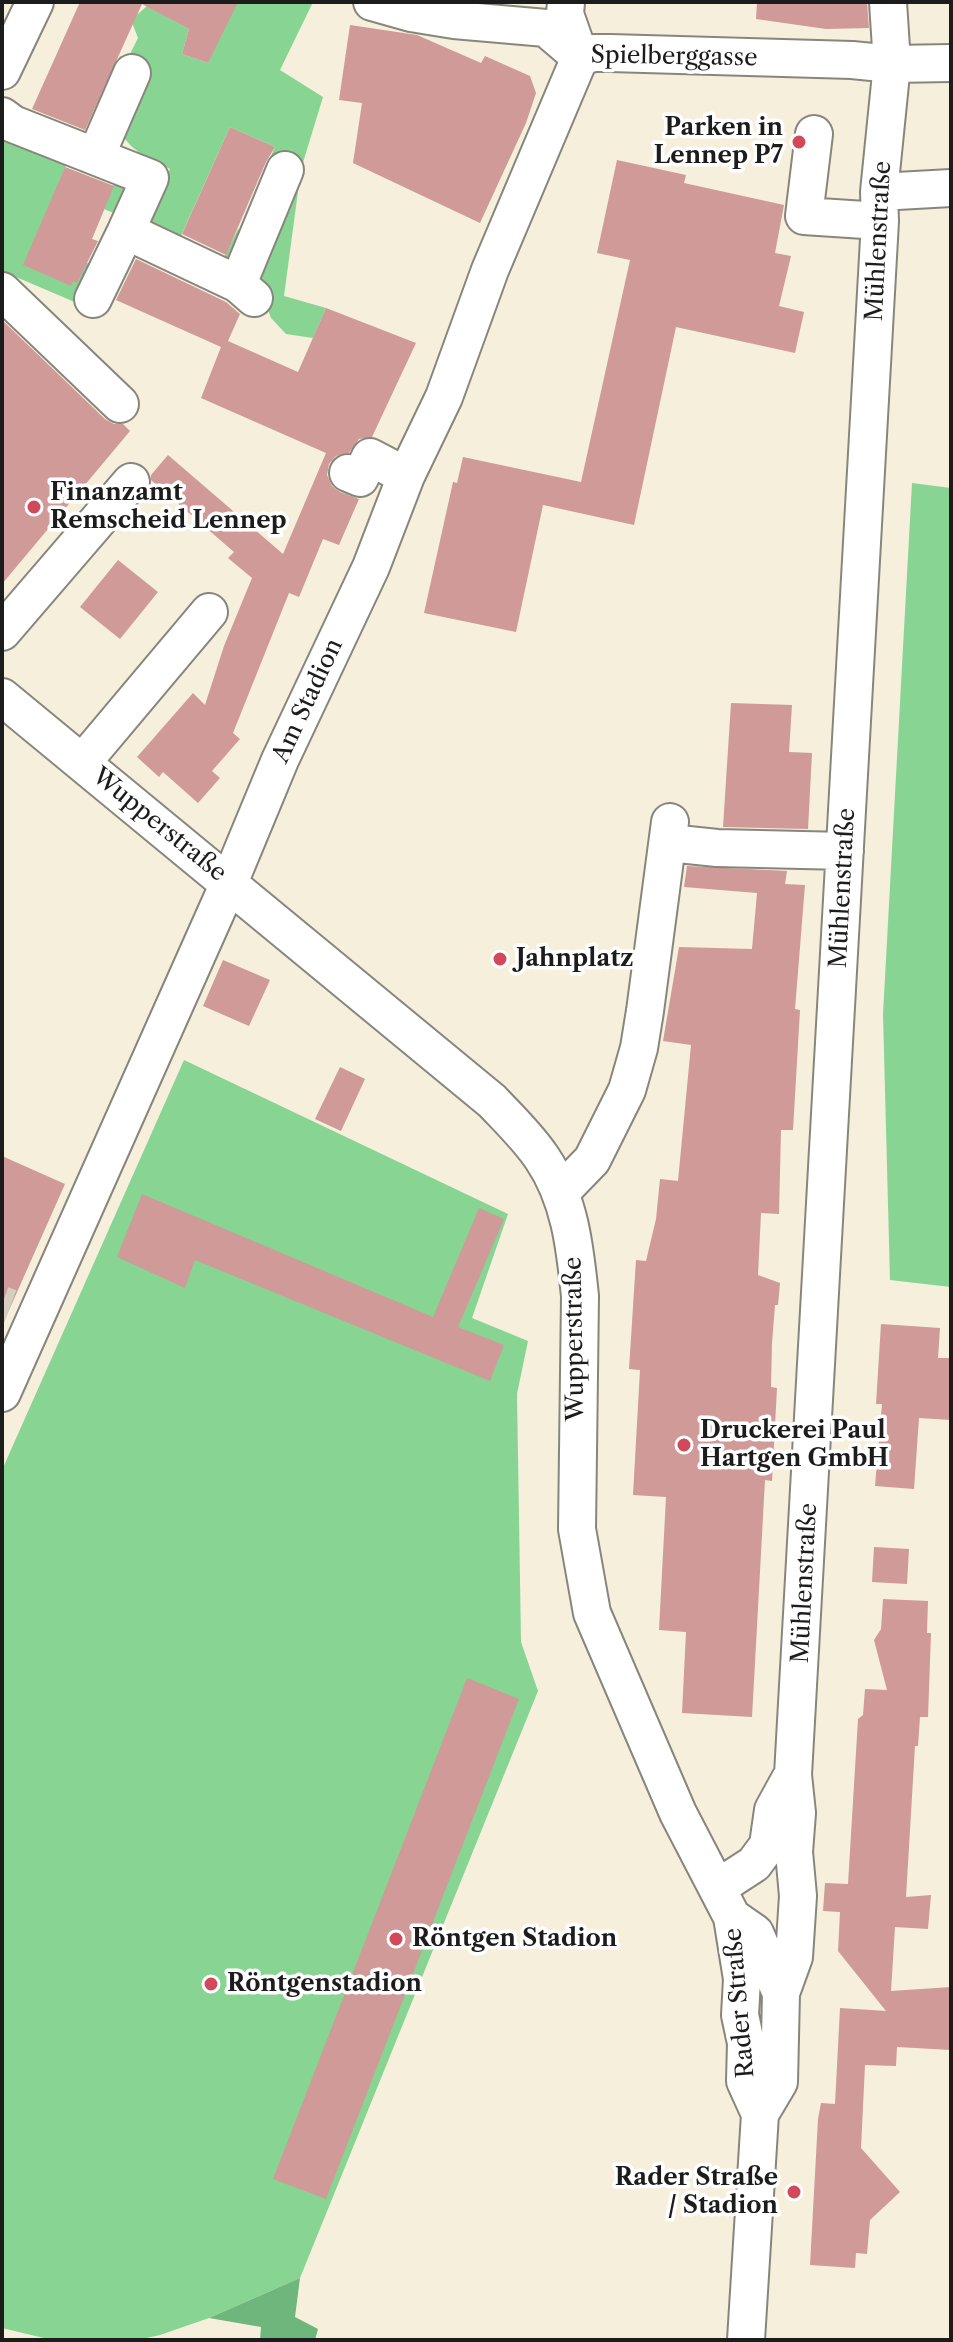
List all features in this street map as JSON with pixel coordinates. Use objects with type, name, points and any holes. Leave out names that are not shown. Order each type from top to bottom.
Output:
[{"type":"street","points":[[2,71],[35,2]]},
{"type":"street","name":"Spielberggasse","points":[[372,2],[411,13],[482,12],[546,28],[580,57],[610,53],[852,60],[892,64],[951,63]]},
{"type":"street","points":[[566,2],[565,14],[580,57]]},
{"type":"street","name":"Mühlenstraße","points":[[781,1993],[794,1957],[797,1813],[793,1775],[880,207],[892,64],[888,2]]},
{"type":"street","name":"Am Stadion","points":[[2,1393],[23,1312],[229,883],[280,760],[371,567],[406,476],[444,397],[490,270],[580,57]]},
{"type":"street","points":[[96,156],[132,73]]},
{"type":"street","points":[[2,116],[13,124],[150,178],[93,299]]},
{"type":"street","points":[[814,134],[804,216],[880,207],[951,188]]},
{"type":"street","points":[[126,231],[246,291],[285,170]]},
{"type":"street","points":[[2,291],[120,404]]},
{"type":"street","points":[[348,473],[360,478],[370,457],[406,476]]},
{"type":"street","points":[[2,632],[131,482]]},
{"type":"street","points":[[82,763],[209,612]]},
{"type":"street","name":"Wupperstraße","points":[[2,697],[492,1101],[543,1159],[569,1217],[580,1296],[577,1529],[592,1613],[678,1813],[725,1903]]},
{"type":"street","points":[[560,1193],[592,1160],[627,1090],[639,1048],[670,832],[717,848],[845,851]]},
{"type":"street","name":"Mühlenstraße","points":[[725,1903],[768,1845],[773,1810],[793,1775]]},
{"type":"street","points":[[725,1903],[783,1902],[797,1887]]},
{"type":"street","name":"Rader Straße","points":[[725,1903],[755,1933],[781,1993],[779,2082],[760,2114],[746,2340]]},
{"type":"street","name":"Rader Straße","points":[[725,1903],[742,1979],[740,2015],[746,2043],[745,2081],[760,2114]]},
{"type":"street","points":[[746,2340],[771,2340]]},
{"type":"green space","points":[[231,2],[313,2],[280,70],[323,97],[301,169],[284,296],[326,308],[313,338],[286,334],[271,318],[257,281],[274,183],[262,176],[275,147],[230,127],[180,238],[223,259],[238,229],[250,239],[231,268],[151,229],[147,216],[170,169],[136,150],[121,133],[94,140],[84,137],[120,56],[126,62],[138,38],[131,20],[147,6],[189,29],[182,54],[208,63]]},
{"type":"green space","points":[[2,123],[127,180],[123,217],[104,209],[114,184],[67,163],[24,265],[70,285],[82,261],[101,269],[84,306],[2,271]]},
{"type":"green space","points":[[912,483],[951,488],[951,1287],[890,1280],[883,1014]]},
{"type":"green space","name":"Röntgenstadion","points":[[184,1060],[508,1214],[472,1318],[528,1341],[517,1394],[521,1642],[538,1691],[300,2278],[209,2318],[160,2335],[138,2340],[52,2340],[2,2328],[2,1470]]},
{"type":"green space","points":[[300,2278],[295,2317],[318,2329],[315,2340],[260,2340],[261,2327],[209,2318]]},
{"type":"building","points":[[80,2],[238,2],[208,63],[182,54],[189,29],[142,4],[85,130],[32,109]]},
{"type":"building","points":[[757,2],[867,2],[869,28],[826,29],[756,19]]},
{"type":"building","points":[[350,25],[417,35],[481,63],[485,56],[530,76],[536,93],[526,123],[480,223],[353,163],[362,103],[339,100]]},
{"type":"building","points":[[230,127],[275,147],[226,255],[182,234]]},
{"type":"building","points":[[617,160],[686,175],[684,183],[784,205],[775,253],[791,256],[779,306],[804,312],[795,353],[676,327],[634,525],[543,505],[516,632],[424,613],[453,482],[457,483],[463,457],[581,482],[630,260],[597,253]]},
{"type":"building","points":[[65,167],[114,186],[92,239],[98,241],[77,283],[73,281],[71,286],[23,265]]},
{"type":"building","points":[[136,259],[226,302],[240,314],[228,341],[298,372],[326,308],[416,343],[372,437],[359,439],[349,453],[336,456],[329,464],[327,475],[332,486],[359,499],[339,545],[323,539],[299,597],[289,593],[233,733],[240,739],[212,771],[220,778],[198,803],[163,772],[159,777],[137,757],[193,693],[205,705],[224,646],[252,578],[228,558],[234,552],[151,480],[151,475],[168,455],[283,554],[326,453],[201,398],[221,347],[116,300]]},
{"type":"building","name":"Finanzamt Remscheid Lennep","points":[[2,320],[105,419],[114,424],[123,424],[130,431],[2,584]]},
{"type":"building","points":[[118,560],[158,592],[120,639],[80,607]]},
{"type":"building","points":[[731,703],[792,705],[789,752],[812,753],[808,829],[723,827]]},
{"type":"building","points":[[687,866],[787,871],[785,884],[805,885],[795,1009],[800,1010],[793,1130],[781,1130],[779,1214],[761,1213],[758,1275],[780,1283],[772,1343],[771,1387],[777,1388],[772,1481],[765,1480],[752,1717],[682,1713],[686,1632],[659,1630],[666,1497],[633,1495],[640,1370],[629,1369],[636,1260],[646,1261],[656,1219],[660,1179],[678,1181],[691,1045],[663,1041],[679,947],[752,949],[757,893],[684,887]]},
{"type":"building","points":[[223,960],[270,980],[249,1026],[203,1006]]},
{"type":"building","points":[[340,1067],[365,1079],[341,1131],[315,1119]]},
{"type":"building","points":[[2,1156],[65,1184],[2,1326]]},
{"type":"building","points":[[142,1194],[433,1317],[479,1208],[504,1219],[458,1327],[504,1345],[490,1381],[195,1260],[185,1288],[117,1257]]},
{"type":"building","points":[[881,1324],[940,1328],[938,1358],[951,1358],[951,1420],[919,1418],[914,1489],[875,1486],[882,1404],[876,1404]]},
{"type":"building","points":[[874,1547],[909,1549],[907,1584],[872,1582]]},
{"type":"building","points":[[883,1599],[928,1601],[927,1633],[931,1633],[928,1717],[920,1717],[918,1746],[915,1746],[906,1897],[931,1895],[928,1929],[895,1927],[891,1991],[951,1987],[951,2050],[897,2047],[896,2066],[865,2065],[861,2148],[900,2192],[870,2220],[867,2254],[856,2253],[855,2268],[810,2265],[818,2119],[821,2103],[835,2104],[840,2008],[886,2011],[838,1951],[840,1912],[823,1911],[825,1883],[848,1884],[858,1719],[863,1715],[865,1689],[887,1690],[874,1640],[881,1629]]},
{"type":"building","name":"Röntgen Stadion","points":[[467,1678],[519,1699],[326,2199],[273,2179]]},
{"type":"tunnel","points":[[2,1304],[10,1307]]},
{"type":"place","name":"Parken in Lennep P7","points":[[799,142]]},
{"type":"place","name":"Finanzamt Remscheid Lennep","points":[[34,507]]},
{"type":"place","name":"Jahnplatz","points":[[500,959]]},
{"type":"place","name":"Druckerei Paul Hartgen GmbH","points":[[684,1445]]},
{"type":"place","name":"Röntgen Stadion","points":[[396,1939]]},
{"type":"place","name":"Röntgenstadion","points":[[211,1984]]},
{"type":"place","name":"Rader Straße / Stadion","points":[[794,2192]]}]
